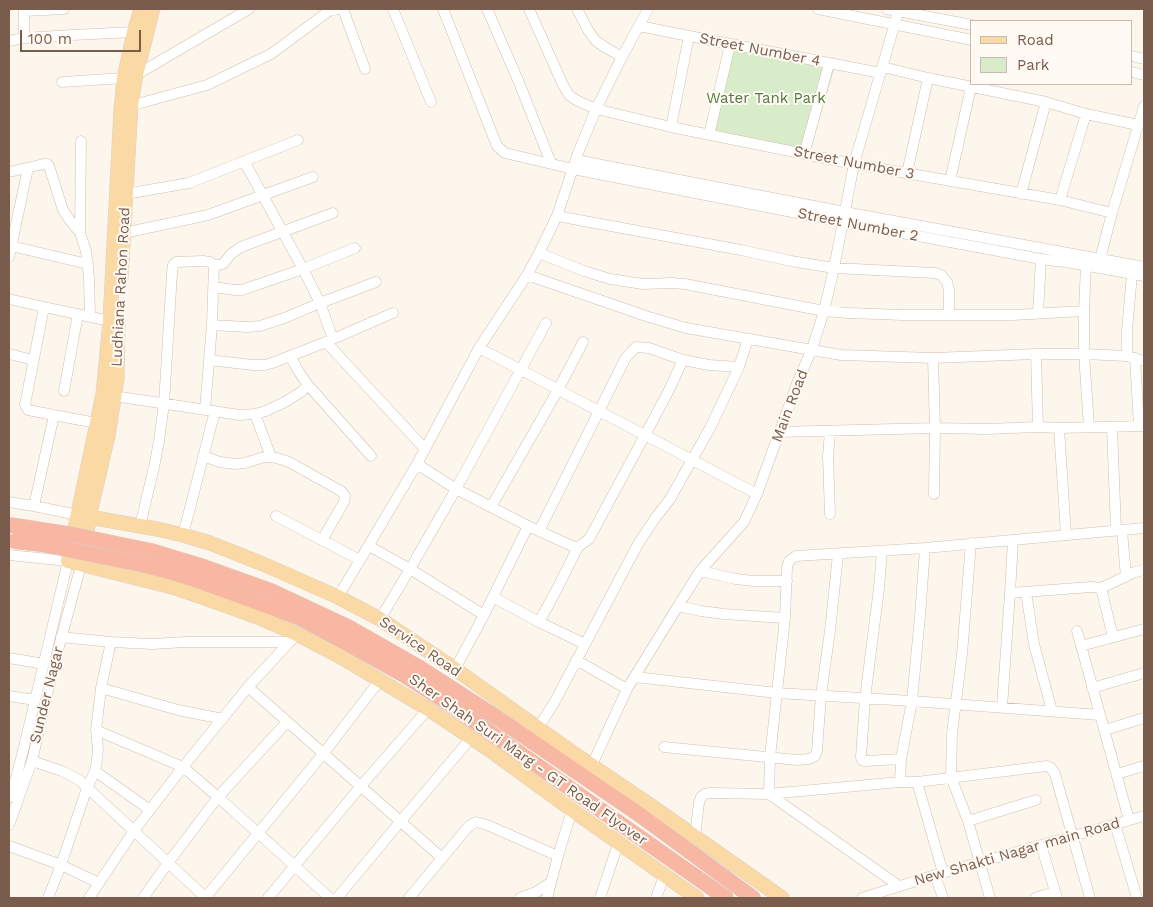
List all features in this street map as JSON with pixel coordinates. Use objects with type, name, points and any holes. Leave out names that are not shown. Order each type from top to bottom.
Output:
[{"type":"highway","name":"Sher Shah Suri Marg - GT Road Flyover","points":[[10,533],[74,535],[151,551],[204,567],[271,591],[348,627],[420,668],[493,715],[568,758],[640,816],[753,898]]},
{"type":"highway","name":"Sher Shah Suri Marg - GT Road Flyover","points":[[10,533],[42,544],[171,572],[300,618],[404,675],[451,705],[726,898]]},
{"type":"main road","name":"Ludhiana Rahon Road","points":[[75,563],[84,516],[96,423],[103,394],[121,195],[126,107],[134,32],[141,9]]},
{"type":"main road","name":"Ludhiana Rahon Road","points":[[130,76],[153,9]]},
{"type":"main road","name":"Ludhiana Rahon Road","points":[[84,516],[108,436],[117,379],[118,319],[124,233],[121,195]]},
{"type":"main road","name":"Service Road","points":[[84,516],[183,535],[241,555],[338,596],[380,618],[538,728],[568,758],[592,765],[782,898]]},
{"type":"main road","points":[[75,563],[172,587],[251,615],[293,638],[341,657],[428,709],[471,738],[697,898]]},
{"type":"street","points":[[24,38],[24,10],[64,9]]},
{"type":"street","points":[[62,82],[130,76],[249,9]]},
{"type":"street","points":[[126,107],[207,85],[271,54],[329,11],[338,9]]},
{"type":"street","points":[[343,9],[365,69]]},
{"type":"street","points":[[393,9],[431,102]]},
{"type":"street","name":"Street Number 2","points":[[443,9],[497,146],[505,153],[551,163],[575,164],[844,217],[1041,259],[1086,265],[1099,263],[1132,274],[1144,267]]},
{"type":"street","points":[[487,9],[551,163]]},
{"type":"street","name":"Street Number 3","points":[[529,9],[569,94],[576,100],[596,109],[671,127],[804,154],[1060,200],[1112,213]]},
{"type":"street","points":[[577,9],[588,30],[596,40],[622,57]]},
{"type":"street","points":[[338,596],[417,464],[480,348],[527,275],[558,216],[596,109],[648,9]]},
{"type":"street","points":[[818,9],[970,40]]},
{"type":"street","points":[[887,9],[970,25]]},
{"type":"street","name":"Main Road","points":[[592,765],[628,689],[678,606],[700,571],[744,522],[758,494],[779,432],[812,349],[824,310],[854,164],[898,10]]},
{"type":"street","name":"Street Number 4","points":[[639,26],[829,64],[928,78],[1046,102],[1086,114],[1138,125]]},
{"type":"street","points":[[9,41],[24,38],[134,32]]},
{"type":"street","points":[[671,127],[689,36]]},
{"type":"street","points":[[709,134],[730,44]]},
{"type":"street","points":[[804,154],[829,64]]},
{"type":"street","points":[[907,173],[928,78]]},
{"type":"street","points":[[950,181],[971,87]]},
{"type":"street","points":[[1021,194],[1046,102]]},
{"type":"street","points":[[1099,263],[1144,106]]},
{"type":"street","points":[[1060,200],[1086,114]]},
{"type":"street","points":[[121,195],[189,182],[298,140]]},
{"type":"street","points":[[81,141],[80,232],[88,264],[90,316]]},
{"type":"street","points":[[244,161],[320,303],[330,340],[424,448]]},
{"type":"street","points":[[9,172],[47,164],[64,210],[80,232]]},
{"type":"street","points":[[9,257],[28,168]]},
{"type":"street","points":[[124,233],[208,215],[313,177]]},
{"type":"street","points":[[140,526],[154,467],[164,404],[172,265],[176,262],[184,261],[223,264],[233,252],[241,248],[333,213]]},
{"type":"street","points":[[558,216],[834,268],[941,274],[947,282],[949,290],[949,316]]},
{"type":"street","points":[[844,217],[1099,263],[1144,267]]},
{"type":"street","points":[[11,246],[88,264]]},
{"type":"street","points":[[214,287],[242,290],[303,269],[355,248]]},
{"type":"street","points":[[539,252],[574,268],[610,279],[643,284],[685,284],[824,310],[858,314],[949,316],[1084,311]]},
{"type":"street","points":[[1038,313],[1041,259]]},
{"type":"street","points":[[183,535],[204,456],[210,410],[209,360],[214,264]]},
{"type":"street","points":[[1086,265],[1084,354],[1090,427]]},
{"type":"street","points":[[779,432],[1142,426],[1136,358],[1127,330],[1132,274]]},
{"type":"street","points":[[527,275],[686,328],[841,355],[933,358],[1084,354],[1136,358]]},
{"type":"street","points":[[212,325],[260,326],[288,317],[376,282]]},
{"type":"street","points":[[9,299],[110,320]]},
{"type":"street","points":[[44,307],[25,405],[28,410],[96,423]]},
{"type":"street","points":[[209,360],[264,365],[393,313]]},
{"type":"street","points":[[64,391],[78,314]]},
{"type":"street","points":[[380,618],[456,489],[546,323]]},
{"type":"street","points":[[538,728],[554,703],[638,544],[670,499],[710,428],[739,367],[748,339]]},
{"type":"street","points":[[491,507],[558,390],[583,342]]},
{"type":"street","points":[[539,531],[625,359],[636,347],[648,348],[683,360],[702,364],[739,367]]},
{"type":"street","points":[[480,348],[758,494]]},
{"type":"street","points":[[9,354],[33,360]]},
{"type":"street","points":[[1036,354],[1038,427]]},
{"type":"street","points":[[290,356],[308,385],[371,456]]},
{"type":"street","points":[[933,358],[934,494]]},
{"type":"street","points":[[539,622],[578,547],[589,539],[668,392],[683,360]]},
{"type":"street","points":[[114,396],[239,415],[266,411],[286,402],[308,385]]},
{"type":"street","points":[[255,414],[271,457]]},
{"type":"street","points":[[34,506],[54,415]]},
{"type":"street","points":[[1112,427],[1119,530],[1126,577]]},
{"type":"street","points":[[1060,428],[1066,536]]},
{"type":"street","points":[[830,431],[828,456],[830,514]]},
{"type":"street","points":[[204,456],[220,462],[235,464],[271,457],[289,462],[341,491],[345,496],[344,502],[322,540]]},
{"type":"street","points":[[417,464],[456,489],[528,526],[578,547]]},
{"type":"street","name":"Service Road","points":[[9,502],[84,516]]},
{"type":"street","points":[[276,516],[360,560]]},
{"type":"street","points":[[455,669],[528,526]]},
{"type":"street","points":[[769,794],[770,757],[785,618],[787,567],[792,558],[796,556],[925,548],[1144,528]]},
{"type":"street","points":[[1002,707],[1013,540]]},
{"type":"street","points":[[971,543],[966,615],[957,705],[952,734],[951,777],[968,820],[990,898]]},
{"type":"street","points":[[368,546],[484,615]]},
{"type":"street","points":[[900,782],[901,759],[912,701],[925,548]]},
{"type":"street","points":[[882,551],[865,699],[861,754],[862,760],[868,761],[901,759]]},
{"type":"street","points":[[664,747],[797,760],[809,759],[815,756],[818,751],[821,695],[838,554]]},
{"type":"street","points":[[9,556],[75,563],[44,664],[16,778],[9,797]]},
{"type":"street","name":"Sunder Nagar","points":[[9,825],[32,760],[61,637],[75,563]]},
{"type":"street","points":[[1010,593],[1091,587],[1101,588],[1135,572],[1144,570]]},
{"type":"street","points":[[700,571],[753,581],[787,581]]},
{"type":"street","points":[[1101,588],[1113,637]]},
{"type":"street","points":[[1026,592],[1034,644],[1052,711]]},
{"type":"street","points":[[493,597],[539,622],[586,644]]},
{"type":"street","points":[[678,606],[724,614],[785,618]]},
{"type":"street","points":[[1080,646],[1144,629]]},
{"type":"street","points":[[1077,631],[1130,820]]},
{"type":"street","points":[[61,637],[152,644],[293,638]]},
{"type":"street","points":[[89,898],[150,810],[248,687],[293,638]]},
{"type":"street","points":[[48,898],[94,771],[98,749],[96,730],[101,688],[111,642]]},
{"type":"street","points":[[9,658],[44,664]]},
{"type":"street","points":[[576,660],[628,689]]},
{"type":"street","points":[[1092,688],[1144,673]]},
{"type":"street","points":[[635,677],[777,693],[1100,715]]},
{"type":"street","points":[[32,760],[70,774],[79,780],[205,898],[323,754],[380,680]]},
{"type":"street","points":[[248,687],[442,858]]},
{"type":"street","points":[[101,688],[178,710],[222,719]]},
{"type":"street","points":[[9,696],[35,700]]},
{"type":"street","points":[[268,898],[428,709]]},
{"type":"street","points":[[1105,730],[1144,718]]},
{"type":"street","points":[[143,898],[218,797],[286,722]]},
{"type":"street","points":[[96,730],[183,768],[259,833],[330,898]]},
{"type":"street","points":[[337,898],[471,738]]},
{"type":"street","points":[[694,836],[698,803],[701,797],[710,793],[769,794],[917,782],[1049,766],[1055,774],[1090,898]]},
{"type":"street","points":[[1117,774],[1144,766]]},
{"type":"street","points":[[94,771],[150,810]]},
{"type":"street","points":[[917,782],[939,874],[942,898]]},
{"type":"street","points":[[769,794],[900,886]]},
{"type":"street","points":[[968,820],[1036,800]]},
{"type":"street","points":[[547,898],[572,810]]},
{"type":"street","name":"New Shakti Nagar main Road","points":[[862,898],[980,862],[1144,816]]},
{"type":"street","points":[[409,898],[468,827],[476,822],[558,856]]},
{"type":"street","points":[[1116,824],[1136,898]]},
{"type":"street","points":[[600,898],[620,843]]},
{"type":"street","points":[[1035,898],[1056,895],[1041,845]]},
{"type":"street","points":[[9,846],[61,865],[100,883]]},
{"type":"street","points":[[656,898],[666,876]]},
{"type":"street","points":[[520,898],[536,892],[550,883]]},
{"type":"green space","name":"Water Tank Park","points":[[734,49],[834,70],[810,151],[736,137],[714,130]]}]
